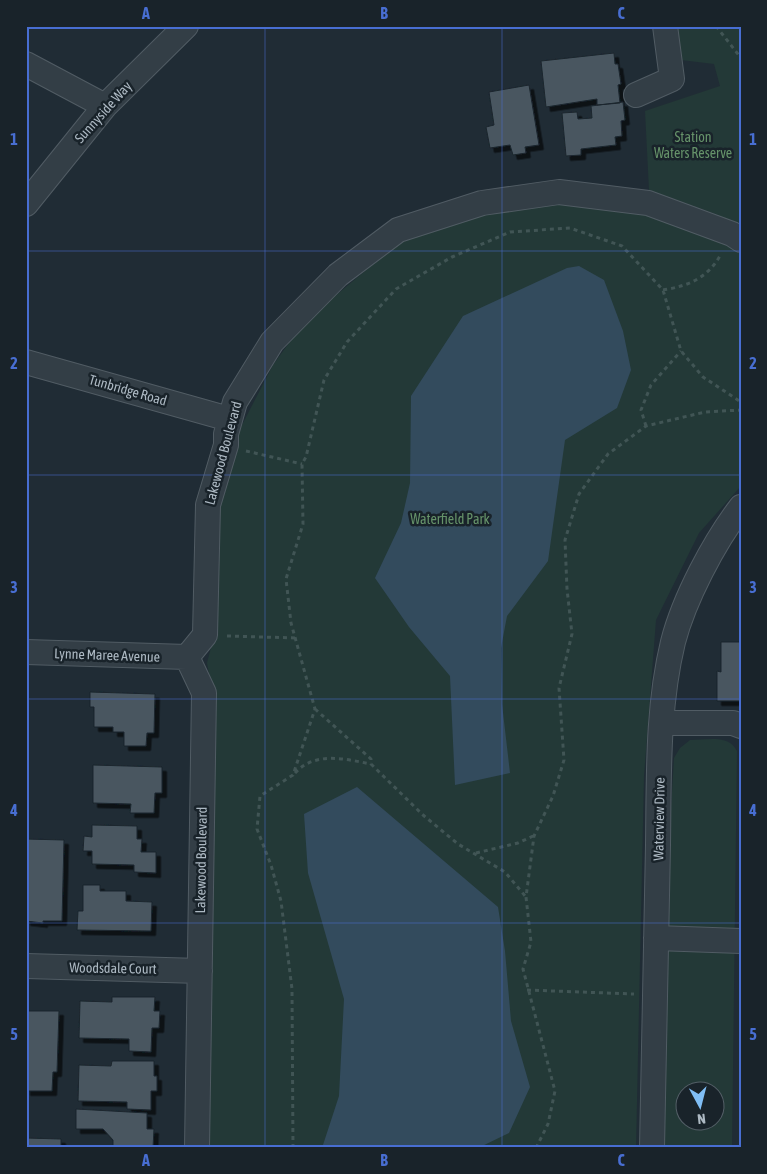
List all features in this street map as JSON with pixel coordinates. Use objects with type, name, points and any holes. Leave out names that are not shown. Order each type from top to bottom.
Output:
[{"type":"street","name":"Sunnyside Way","points":[[26,204],[105,106],[186,26]]},
{"type":"street","points":[[636,95],[672,79],[665,26]]},
{"type":"street","points":[[26,64],[105,106]]},
{"type":"street","name":"Lakewood Boulevard","points":[[205,635],[208,505],[226,446],[229,419],[235,402],[272,342],[338,275],[398,230],[482,203],[559,192],[648,203],[736,237]]},
{"type":"street","name":"Tunbridge Road","points":[[26,362],[229,419]]},
{"type":"street","name":"Waterview Drive","points":[[652,1148],[660,747],[665,680],[674,639],[696,584],[722,532],[741,507]]},
{"type":"street","points":[[187,657],[205,635]]},
{"type":"street","name":"Lynne Maree Avenue","points":[[26,652],[187,657]]},
{"type":"street","name":"Lakewood Boulevard","points":[[187,657],[204,693],[197,1148]]},
{"type":"street","points":[[663,724],[734,723],[741,726]]},
{"type":"street","points":[[656,938],[741,942]]},
{"type":"street","name":"Woodsdale Court","points":[[26,966],[200,970]]},
{"type":"path","points":[[716,26],[741,58]]},
{"type":"path","points":[[293,775],[315,709],[297,638],[291,623],[286,579],[303,524],[302,464],[306,457],[324,380],[347,342],[396,289],[452,257],[510,232],[570,228],[622,246],[663,290],[681,351],[703,378],[741,402]]},
{"type":"path","points":[[663,290],[682,287],[701,278],[717,262],[736,237]]},
{"type":"path","points":[[646,426],[641,410],[651,385],[681,351]]},
{"type":"path","points":[[536,1148],[548,1124],[555,1092],[523,970],[531,942],[526,897],[534,836],[553,796],[564,760],[559,688],[572,634],[567,589],[566,540],[579,494],[608,454],[646,426],[705,412],[741,410]]},
{"type":"path","points":[[242,450],[302,464]]},
{"type":"path","points":[[205,635],[297,638]]},
{"type":"path","points":[[315,709],[370,759],[371,764],[422,815],[458,844],[505,872],[526,897]]},
{"type":"path","points":[[293,1148],[292,989],[281,901],[271,864],[257,829],[260,796],[293,775],[304,763],[335,758],[371,764]]},
{"type":"path","points":[[476,853],[518,843],[534,836]]},
{"type":"path","points":[[527,990],[655,995]]},
{"type":"green space","name":"Station Waters Reserve","points":[[676,26],[741,26],[741,230],[718,215],[649,190],[645,111],[720,86],[714,64],[681,60]]},
{"type":"green space","name":"Waterfield Park","points":[[571,203],[641,214],[717,238],[741,254],[741,486],[699,533],[656,620],[644,776],[636,1148],[206,1148],[216,712],[207,663],[216,628],[217,523],[228,452],[273,365],[305,321],[406,237],[484,210]]},
{"type":"green space","points":[[690,740],[723,740],[729,742],[737,751],[732,1148],[651,1148],[674,758],[680,748]]},
{"type":"water","points":[[579,266],[604,280],[623,331],[631,370],[617,408],[565,440],[548,561],[507,616],[501,648],[502,704],[510,773],[455,785],[450,676],[409,627],[375,578],[401,523],[410,483],[411,396],[463,316],[567,268]]},
{"type":"water","points":[[357,787],[498,907],[505,951],[511,1021],[530,1087],[509,1133],[478,1148],[322,1148],[339,1096],[344,999],[308,873],[304,814]]},
{"type":"building","points":[[614,53],[621,84],[618,85],[620,103],[597,105],[597,99],[546,107],[541,61]]},
{"type":"building","points":[[529,85],[539,145],[525,147],[526,153],[513,155],[510,145],[490,148],[486,127],[494,125],[489,92]]},
{"type":"building","points":[[623,102],[625,120],[621,121],[622,136],[615,137],[616,145],[581,149],[581,155],[566,156],[562,113],[577,112],[578,119],[592,118],[591,106]]},
{"type":"building","points":[[721,642],[741,642],[741,701],[717,701],[717,671],[721,672]]},
{"type":"building","points":[[90,692],[155,694],[154,733],[147,733],[146,746],[124,746],[124,732],[113,732],[113,727],[94,727],[94,707],[90,707]]},
{"type":"building","points":[[93,765],[162,767],[162,793],[155,793],[154,813],[130,813],[131,804],[93,803]]},
{"type":"building","points":[[92,825],[137,826],[137,839],[142,839],[141,852],[156,852],[156,873],[134,872],[134,865],[92,864],[92,851],[83,851],[84,836],[92,837]]},
{"type":"building","points":[[26,839],[64,840],[62,921],[43,921],[43,923],[26,921]]},
{"type":"building","points":[[83,885],[100,885],[100,891],[126,891],[126,901],[152,902],[151,931],[77,930],[78,911],[83,911]]},
{"type":"building","points":[[112,997],[155,997],[154,1011],[160,1011],[159,1028],[152,1028],[151,1052],[129,1051],[129,1039],[79,1038],[80,1001],[112,1002]]},
{"type":"building","points":[[27,1011],[59,1011],[57,1072],[53,1072],[52,1091],[26,1091]]},
{"type":"building","points":[[112,1061],[154,1061],[157,1091],[151,1091],[151,1110],[127,1109],[127,1102],[78,1101],[79,1065],[111,1066]]},
{"type":"building","points":[[76,1109],[147,1113],[147,1129],[154,1129],[153,1148],[113,1148],[113,1140],[103,1129],[76,1129]]},
{"type":"building","points":[[26,1138],[61,1139],[61,1148],[26,1148]]}]
